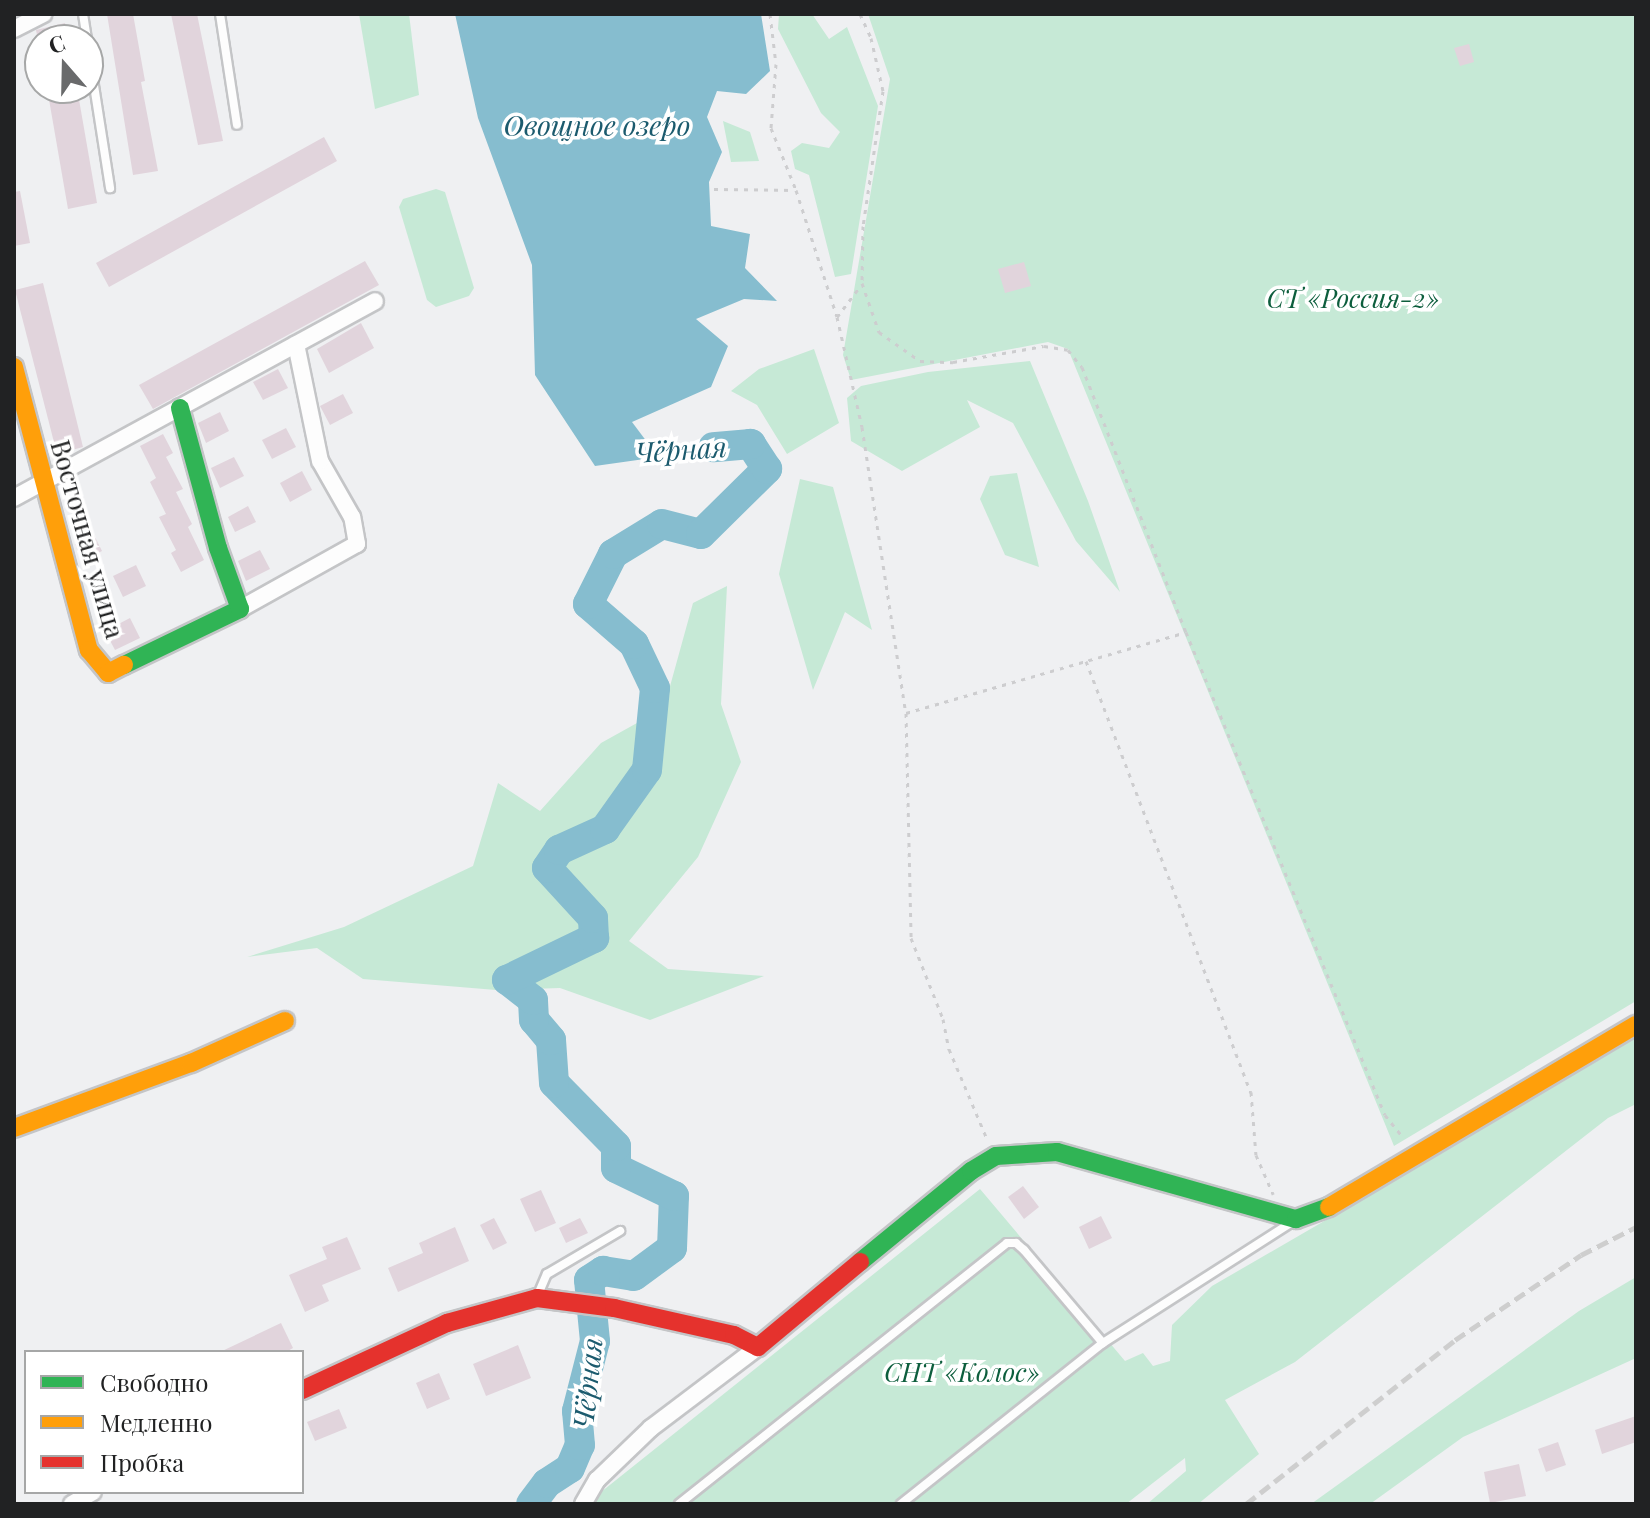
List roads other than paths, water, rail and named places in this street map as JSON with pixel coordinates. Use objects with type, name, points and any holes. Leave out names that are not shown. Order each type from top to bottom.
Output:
[{"type":"street","points":[[14,29],[43,14]]},
{"type":"street","points":[[14,498],[375,301]]},
{"type":"street","name":"Восточная улица","points":[[14,367],[89,650],[108,673],[240,609],[357,544],[352,517],[320,461],[296,344]]},
{"type":"street","points":[[180,408],[218,548],[240,609]]},
{"type":"street","points":[[14,1128],[191,1063],[285,1021]]},
{"type":"street","points":[[583,1504],[597,1480],[651,1428],[758,1347],[971,1171],[996,1156],[1057,1152],[1289,1217],[1319,1213],[1416,1152],[1636,1025]]},
{"type":"street","points":[[304,1389],[447,1323],[537,1298],[614,1308],[734,1335],[758,1347]]},
{"type":"street","points":[[72,1504],[90,1494]]},
{"type":"lane","points":[[220,14],[237,125]]},
{"type":"lane","points":[[97,104],[110,188]]},
{"type":"lane","points":[[902,1504],[1103,1343],[1289,1217]]},
{"type":"lane","points":[[537,1298],[547,1274],[620,1231]]},
{"type":"lane","points":[[679,1504],[1007,1243],[1016,1243],[1024,1250],[1103,1343]]},
{"type":"water","name":"Овощное озеро","points":[[455,14],[761,14],[770,71],[746,94],[717,91],[707,117],[722,152],[709,182],[711,226],[750,234],[745,268],[777,301],[744,299],[696,319],[728,346],[711,387],[632,422],[650,446],[751,444],[595,466],[535,375],[532,265],[478,118]]},
{"type":"waterway","name":"Чёрная","points":[[531,1504],[547,1483],[570,1468],[580,1445],[577,1411],[595,1341],[589,1280],[603,1271],[634,1276],[672,1248],[674,1196],[616,1168],[616,1146],[554,1083],[551,1040],[534,1020],[533,1000],[507,980],[594,938],[593,918],[547,868],[559,850],[605,829],[647,770],[655,688],[634,644],[588,604],[613,554],[662,524],[701,534],[767,469],[751,444],[713,447]]},
{"type":"railway","points":[[1246,1504],[1455,1340],[1581,1255],[1636,1227]]},
{"type":"park label","name":"СТ «Россия-2»","points":[[1353,298]]},
{"type":"park label","name":"СНТ «Колос»","points":[[962,1372]]}]
